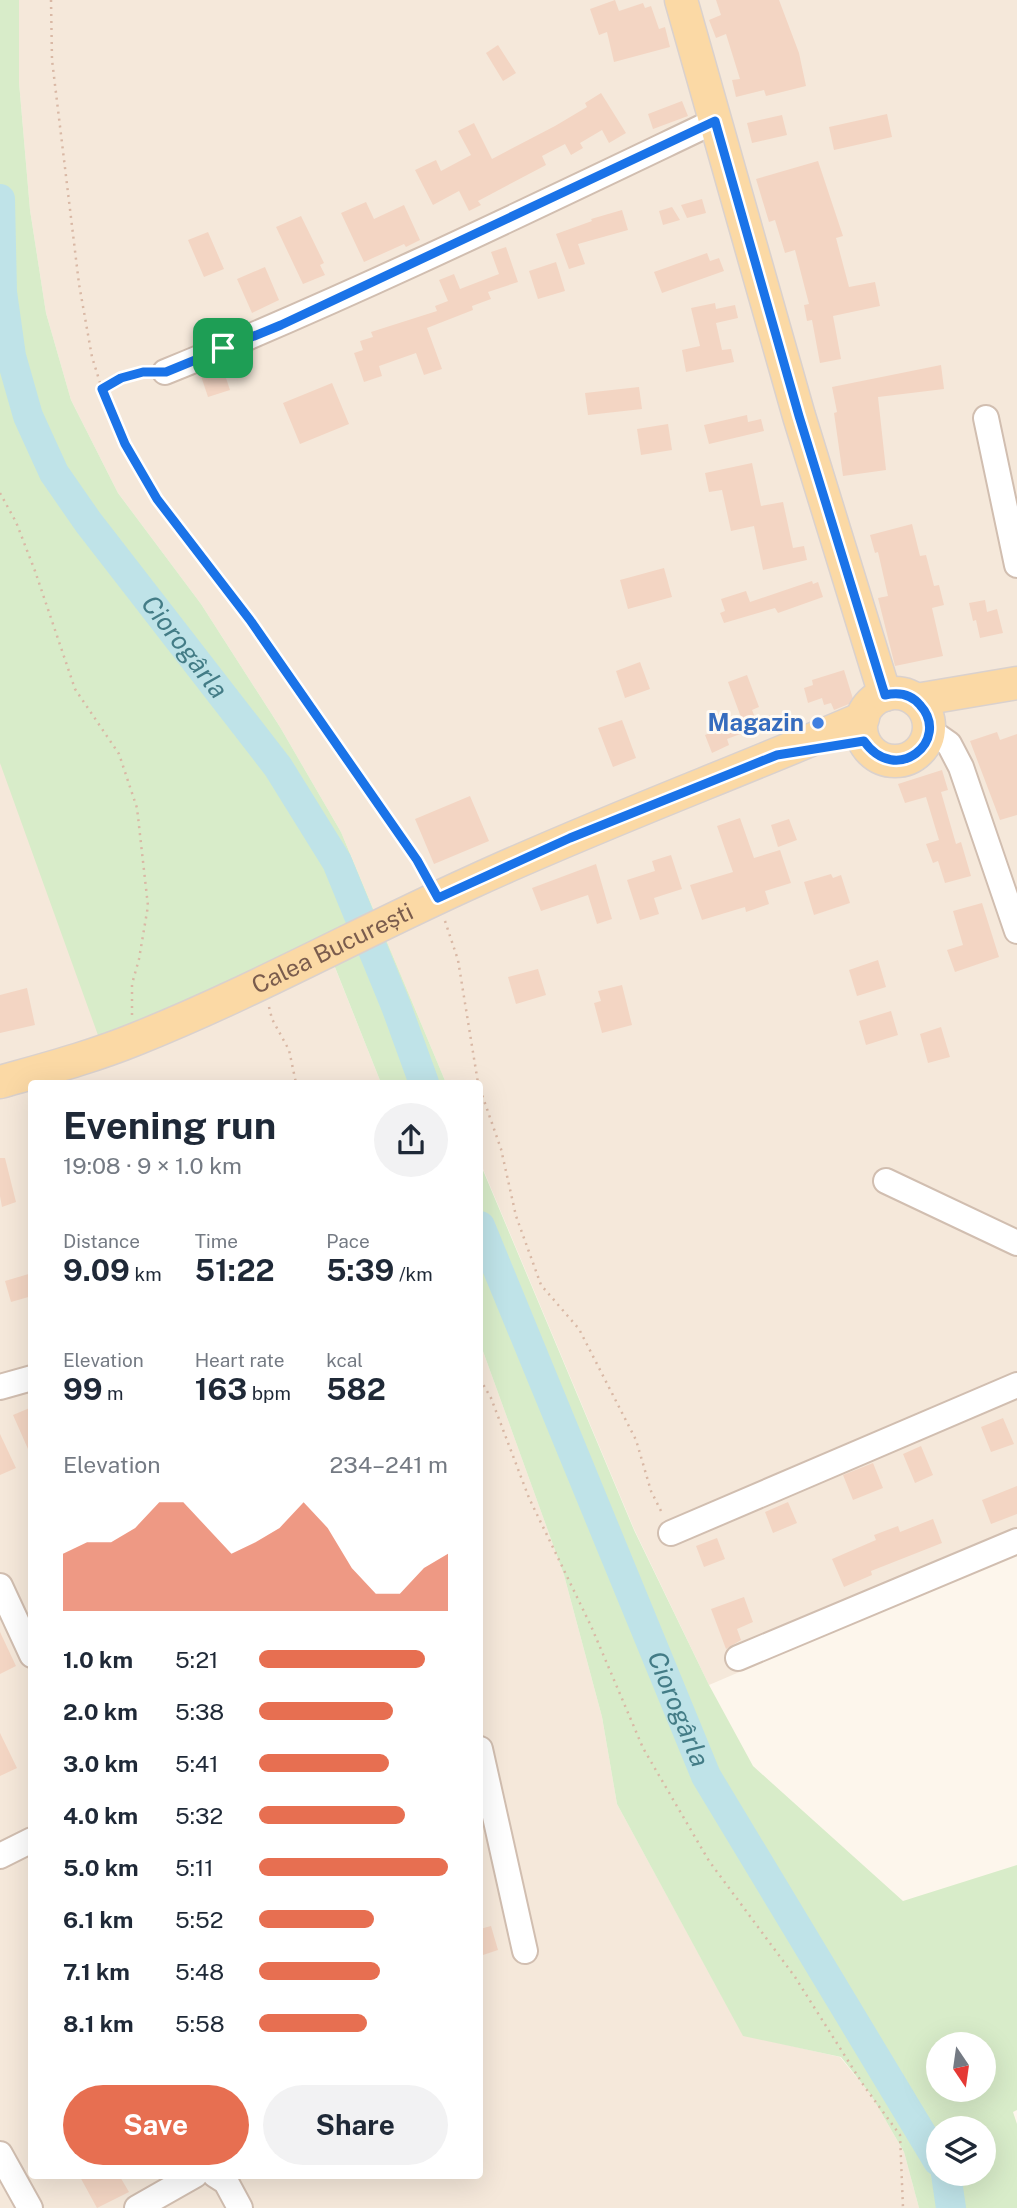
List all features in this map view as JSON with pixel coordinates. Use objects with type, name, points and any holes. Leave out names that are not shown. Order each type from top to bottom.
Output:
[{"type":"main road","points":[[681,0],[803,429],[885,695]]},
{"type":"main road","points":[[925,717],[1011,684]]},
{"type":"main road","points":[[901,694],[925,717],[922,748],[914,756],[891,761],[880,758],[871,751],[864,730],[871,704],[885,695],[901,694]]},
{"type":"main road","name":"Calea București","points":[[0,1082],[88,1057],[135,1040],[265,983],[431,901],[570,838],[777,755],[864,730]]},
{"type":"street","points":[[166,372],[281,325],[715,121]]},
{"type":"street","points":[[986,418],[1017,565]]},
{"type":"street","points":[[925,717],[949,744],[961,767],[1017,931]]},
{"type":"street","points":[[886,1181],[1017,1243]]},
{"type":"street","points":[[0,1387],[28,1379]]},
{"type":"street","points":[[671,1533],[1017,1385]]},
{"type":"street","points":[[738,1658],[1017,1541]]},
{"type":"street","points":[[0,1586],[28,1646]]},
{"type":"street","points":[[483,1762],[525,1951]]},
{"type":"street","points":[[0,1856],[28,1842]]},
{"type":"street","points":[[0,2154],[30,2208]]},
{"type":"street","points":[[137,2208],[188,2179]]},
{"type":"street","points":[[221,2179],[226,2182],[240,2208]]},
{"type":"path","points":[[51,0],[52,60],[79,284],[92,357],[102,389],[125,444],[157,499],[250,620],[417,860],[431,901],[457,960],[477,1080]]},
{"type":"path","points":[[102,389],[121,378],[143,372],[166,372]]},
{"type":"path","points":[[0,492],[16,522],[35,571],[75,689],[119,754],[138,808],[148,906],[132,984],[131,1008],[135,1040]]},
{"type":"path","points":[[265,983],[272,1019],[289,1050],[295,1080]]},
{"type":"path","points":[[483,1098],[501,1149],[516,1216],[541,1284],[579,1329],[636,1440],[652,1491],[671,1533]]},
{"type":"path","points":[[483,1384],[491,1398],[529,1498],[591,1626],[643,1748],[709,1861],[795,1977],[864,2086],[900,2135],[903,2208]]},
{"type":"shaded area","points":[[19,0],[1017,0],[1017,1553],[709,1685],[634,1529],[483,1169],[483,1080],[445,1080],[341,832],[280,727],[201,604],[118,493],[71,400],[46,313],[30,210],[19,82]]},
{"type":"shaded area","points":[[0,440],[55,552],[120,629],[289,852],[380,1080],[28,1080],[28,2179],[483,2179],[483,1351],[564,1575],[602,1717],[617,1804],[743,2035],[840,2057],[871,2095],[904,2152],[919,2208],[0,2208]]},
{"type":"green space","points":[[0,0],[19,0],[19,82],[30,210],[46,313],[71,400],[118,493],[201,604],[280,727],[341,832],[445,1080],[380,1080],[323,937],[211,993],[99,1038],[0,763]]},
{"type":"green space","points":[[483,1170],[634,1530],[709,1685],[753,1766],[903,1901],[1017,1865],[1017,2110],[1013,2112],[1017,2124],[1017,2208],[919,2208],[904,2152],[871,2095],[841,2057],[743,2036],[617,1804],[602,1717],[564,1575],[483,1351]]},
{"type":"building","points":[[615,0],[619,11],[643,3],[645,8],[651,6],[659,29],[665,27],[670,47],[614,62],[607,32],[599,35],[590,9]]},
{"type":"building","points":[[716,0],[779,0],[799,53],[806,86],[766,96],[764,90],[736,97],[732,80],[740,79],[726,34],[716,38],[709,20],[721,15]]},
{"type":"building","points":[[498,45],[516,73],[503,81],[486,53]]},
{"type":"building","points":[[601,93],[626,133],[609,143],[602,130],[580,143],[583,148],[571,155],[565,144],[542,156],[546,165],[478,201],[481,205],[469,211],[459,191],[433,205],[415,170],[436,160],[441,171],[471,155],[458,131],[474,123],[492,159],[587,107],[585,103]]},
{"type":"building","points":[[682,101],[688,116],[653,129],[648,114]]},
{"type":"building","points":[[887,114],[892,137],[834,150],[829,127]]},
{"type":"building","points":[[782,115],[787,135],[752,143],[747,123]]},
{"type":"building","points":[[818,161],[843,236],[836,238],[849,287],[875,282],[880,306],[833,316],[841,359],[820,363],[812,320],[807,321],[804,305],[809,304],[795,250],[785,253],[775,220],[769,222],[756,179]]},
{"type":"building","points":[[702,199],[706,213],[687,218],[681,205]]},
{"type":"building","points":[[366,202],[374,219],[404,205],[420,240],[406,247],[404,244],[364,262],[341,213]]},
{"type":"building","points":[[672,207],[680,220],[663,225],[659,211]]},
{"type":"building","points":[[622,210],[628,230],[578,244],[585,264],[569,269],[556,234],[592,221],[591,219]]},
{"type":"building","points":[[301,216],[324,263],[320,265],[325,275],[303,284],[276,227]]},
{"type":"building","points":[[208,232],[224,269],[204,277],[188,240]]},
{"type":"building","points":[[506,247],[518,282],[488,292],[491,299],[472,306],[473,310],[427,328],[442,369],[424,375],[416,353],[379,366],[382,376],[364,382],[354,353],[363,350],[360,341],[373,337],[371,332],[437,311],[435,306],[448,301],[439,280],[454,274],[460,289],[499,274],[491,252]]},
{"type":"building","points":[[707,253],[710,261],[719,258],[724,271],[662,293],[654,272]]},
{"type":"building","points":[[556,262],[565,291],[538,299],[529,271]]},
{"type":"building","points":[[265,267],[279,300],[252,313],[237,279]]},
{"type":"building","points":[[715,303],[716,309],[735,305],[738,318],[716,323],[722,350],[731,349],[734,362],[686,372],[682,350],[700,346],[691,308]]},
{"type":"building","points":[[941,365],[944,389],[878,397],[886,470],[843,476],[832,387]]},
{"type":"building","points":[[223,369],[230,390],[208,397],[201,376]]},
{"type":"building","points":[[332,383],[349,424],[300,444],[283,403]]},
{"type":"building","points":[[639,387],[642,409],[588,415],[585,393]]},
{"type":"building","points":[[747,415],[748,422],[761,419],[764,431],[709,444],[704,425]]},
{"type":"building","points":[[668,424],[672,450],[641,455],[637,429]]},
{"type":"building","points":[[752,463],[761,506],[783,502],[793,548],[804,546],[807,560],[763,570],[754,526],[731,531],[722,490],[709,492],[705,473]]},
{"type":"building","points":[[912,524],[920,556],[926,555],[934,586],[939,585],[944,605],[932,608],[943,656],[895,666],[878,598],[888,596],[878,552],[875,553],[870,535]]},
{"type":"building","points":[[664,568],[672,597],[628,609],[620,580]]},
{"type":"building","points":[[812,581],[813,584],[818,582],[823,597],[778,613],[775,608],[724,623],[720,613],[725,611],[721,599],[746,591],[750,602]]},
{"type":"building","points":[[985,600],[987,612],[997,609],[1003,633],[980,638],[969,603]]},
{"type":"building","points":[[640,662],[650,689],[625,698],[616,671]]},
{"type":"building","points":[[844,670],[854,702],[834,710],[831,703],[824,705],[822,698],[808,703],[804,688],[813,685],[812,680]]},
{"type":"building","points":[[747,675],[759,707],[752,710],[759,727],[727,739],[729,745],[712,753],[705,735],[742,720],[728,682]]},
{"type":"building","points":[[622,720],[636,758],[613,767],[598,728]]},
{"type":"building","points":[[997,732],[1000,740],[1017,734],[1017,815],[1000,820],[970,741]]},
{"type":"building","points":[[942,770],[948,790],[941,792],[956,844],[961,842],[971,876],[945,883],[938,861],[933,863],[926,844],[939,840],[926,797],[905,803],[898,784]]},
{"type":"building","points":[[470,796],[489,841],[434,864],[415,819]]},
{"type":"building","points":[[740,818],[754,858],[780,850],[791,883],[765,891],[769,904],[746,912],[745,907],[702,920],[690,885],[733,872],[717,826]]},
{"type":"building","points":[[789,819],[797,840],[778,847],[771,825]]},
{"type":"building","points":[[671,855],[682,889],[654,898],[659,914],[640,920],[627,880],[655,871],[652,861]]},
{"type":"building","points":[[596,864],[612,919],[597,924],[588,895],[541,911],[532,888]]},
{"type":"building","points":[[831,874],[833,878],[841,875],[850,903],[814,915],[804,882]]},
{"type":"building","points":[[982,903],[999,957],[955,972],[947,950],[963,945],[953,911]]},
{"type":"building","points":[[878,960],[886,987],[857,996],[849,970]]},
{"type":"building","points":[[538,969],[546,995],[516,1004],[508,977]]},
{"type":"building","points":[[622,985],[632,1025],[602,1033],[594,1003],[601,1001],[598,991]]},
{"type":"building","points":[[27,988],[35,1025],[0,1033],[0,995]]},
{"type":"building","points":[[891,1011],[898,1035],[866,1045],[859,1021]]},
{"type":"building","points":[[941,1027],[950,1057],[928,1063],[920,1034]]},
{"type":"building","points":[[0,1158],[5,1158],[16,1202],[2,1207],[0,1196]]},
{"type":"building","points":[[28,1274],[28,1297],[11,1302],[5,1281]]},
{"type":"building","points":[[28,1409],[28,1449],[13,1415]]},
{"type":"building","points":[[1003,1418],[1014,1444],[991,1452],[981,1427]]},
{"type":"building","points":[[0,1434],[16,1468],[0,1475]]},
{"type":"building","points":[[921,1446],[933,1475],[915,1483],[903,1454]]},
{"type":"building","points":[[873,1463],[883,1488],[853,1500],[843,1475]]},
{"type":"building","points":[[1017,1486],[1017,1514],[991,1524],[982,1500]]},
{"type":"building","points":[[788,1502],[797,1523],[773,1533],[765,1512]]},
{"type":"building","points":[[933,1519],[942,1543],[871,1571],[872,1575],[844,1587],[832,1559],[876,1540],[874,1535],[898,1526],[900,1532]]},
{"type":"building","points":[[717,1538],[725,1559],[704,1567],[696,1546]]},
{"type":"building","points":[[744,1597],[753,1622],[737,1629],[741,1640],[726,1649],[711,1609]]},
{"type":"building","points":[[0,1632],[16,1666],[0,1674]]},
{"type":"building","points":[[0,1733],[17,1768],[0,1776]]},
{"type":"building","points":[[491,1926],[498,1950],[483,1955],[483,1928]]},
{"type":"building","points":[[81,2179],[121,2179],[129,2192],[97,2208]]},
{"type":"waterway","name":"Ciorogârla","points":[[0,199],[2,292],[11,356],[28,416],[54,473],[88,522],[278,767],[337,862],[423,1080]]},
{"type":"waterway","name":"Ciorogârla","points":[[483,1233],[706,1776],[926,2141]]},
{"type":"waterway","name":"Ciorogârla","points":[[948,2186],[951,2208]]},
{"type":"place","name":"Magazin","points":[[818,723]]},
{"type":"route","points":[[715,121],[799,416],[885,695],[908,696],[922,706],[929,721],[928,739],[914,756],[903,760],[880,758],[864,741],[777,755],[570,838],[438,898],[428,876],[250,620],[157,499],[125,444],[102,389],[121,378],[143,372],[166,372],[223,348],[353,292],[715,121]]}]
